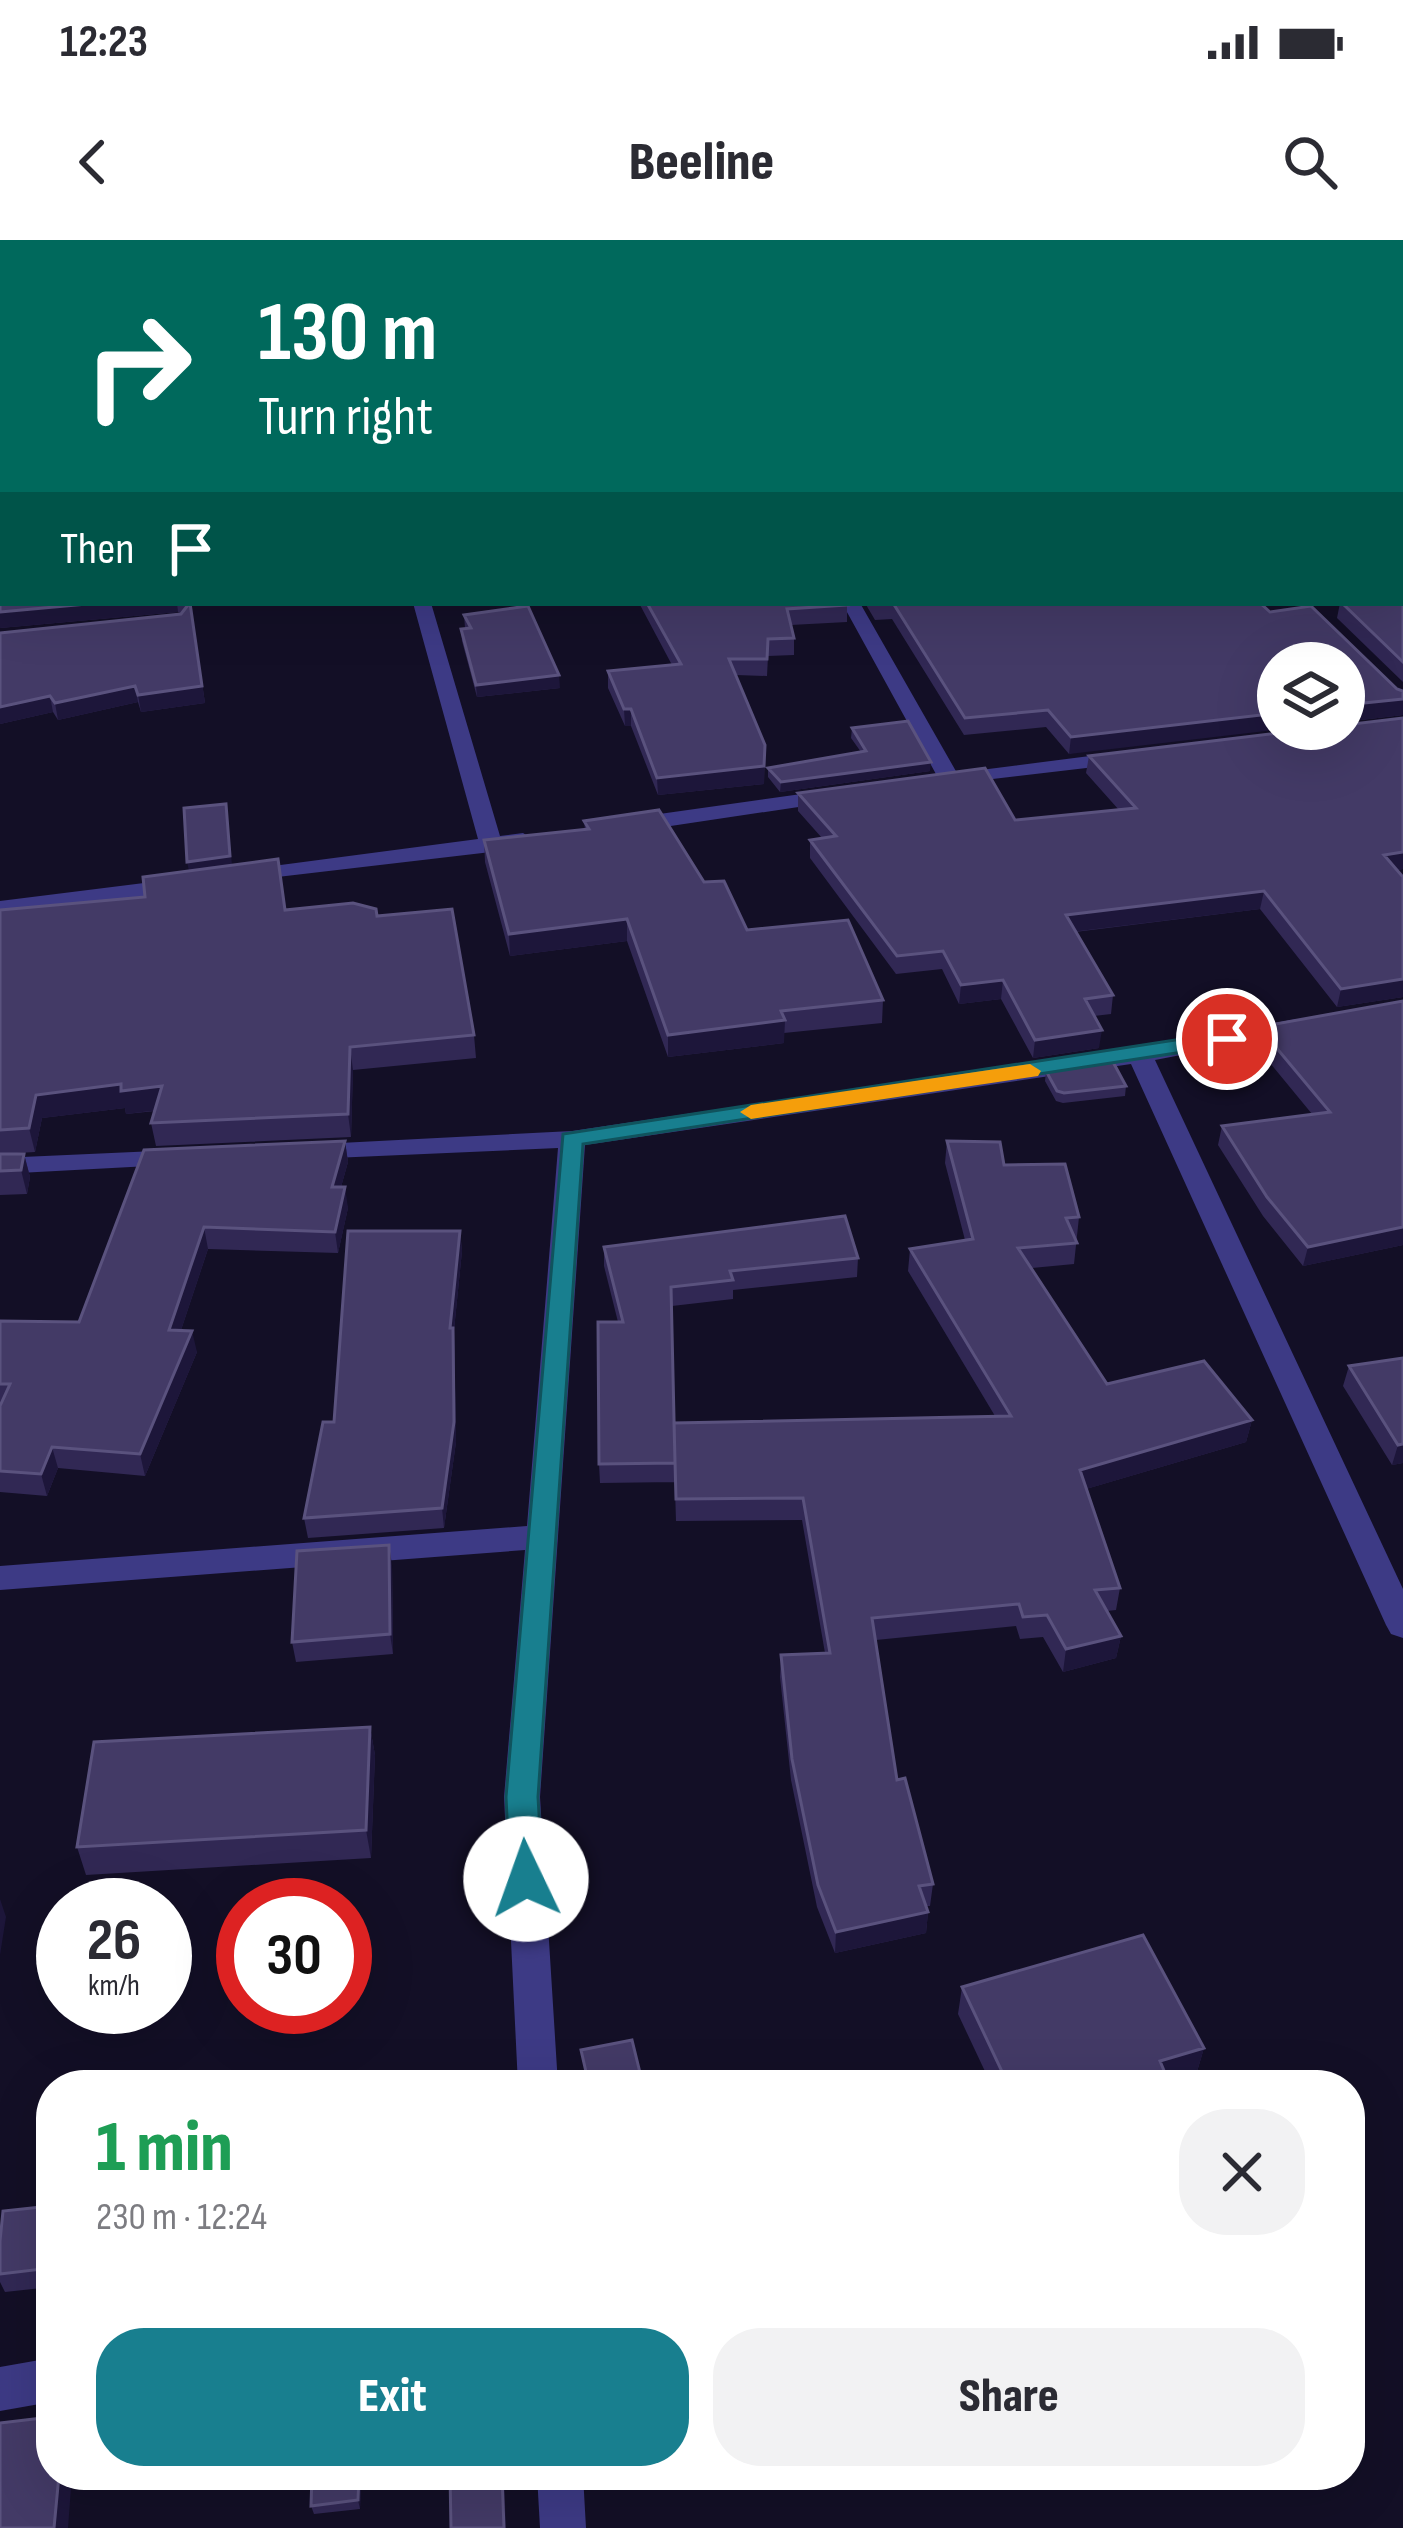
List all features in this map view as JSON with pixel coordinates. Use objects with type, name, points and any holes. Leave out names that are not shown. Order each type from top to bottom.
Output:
[{"type":"street","points":[[423,606],[490,845]]},
{"type":"street","points":[[852,606],[939,782],[1151,754]]},
{"type":"street","points":[[607,828],[860,792]]},
{"type":"street","points":[[0,908],[537,838]]},
{"type":"street","points":[[286,1153],[572,1139],[1140,1055],[1315,1023]]},
{"type":"street","points":[[1140,1055],[1403,1625]]},
{"type":"street","points":[[537,2070],[522,1797],[572,1139]]},
{"type":"street","points":[[0,1166],[214,1156]]},
{"type":"street","points":[[0,1577],[542,1537]]},
{"type":"street","points":[[0,2389],[36,2383]]},
{"type":"street","points":[[561,2490],[563,2528]]},
{"type":"building","points":[[0,606],[65,606],[0,612]]},
{"type":"building","points":[[190,606],[202,686],[138,695],[135,686],[55,703],[50,696],[0,707],[0,633],[181,614]]},
{"type":"building","points":[[528,606],[559,675],[476,685],[461,629],[471,628],[464,615]]},
{"type":"building","points":[[649,606],[833,606],[787,609],[794,638],[768,639],[767,659],[729,659],[765,745],[764,766],[657,778],[631,709],[624,709],[608,671],[681,664]]},
{"type":"building","points":[[895,606],[1263,606],[1270,612],[1311,606],[1348,642],[1257,642],[1257,715],[1071,737],[1048,710],[965,718]]},
{"type":"building","points":[[1345,606],[1403,606],[1403,662]]},
{"type":"building","points":[[1365,658],[1403,691],[1403,699],[1365,703]]},
{"type":"building","points":[[1403,718],[1403,852],[1384,855],[1403,877],[1403,979],[1341,989],[1264,891],[1066,915],[1113,995],[1085,999],[1102,1030],[1035,1040],[1003,980],[961,985],[943,951],[897,956],[810,840],[836,836],[798,793],[985,768],[1015,820],[1136,808],[1089,756],[1257,736],[1257,750],[1365,750],[1365,723]]},
{"type":"building","points":[[908,721],[931,762],[781,782],[768,768],[866,751],[852,728]]},
{"type":"building","points":[[226,804],[230,856],[187,862],[184,808]]},
{"type":"building","points":[[659,810],[704,882],[724,881],[747,930],[848,920],[883,1000],[781,1011],[785,1020],[668,1035],[627,919],[509,934],[484,840],[589,829],[584,821]]},
{"type":"building","points":[[278,859],[285,910],[353,903],[376,909],[377,916],[452,909],[474,1035],[350,1047],[348,1114],[151,1123],[162,1086],[121,1091],[121,1084],[36,1095],[29,1128],[0,1130],[0,910],[145,897],[143,877]]},
{"type":"building","points":[[1403,1001],[1403,1227],[1308,1247],[1267,1197],[1222,1126],[1330,1112],[1259,1027]]},
{"type":"building","points":[[1113,1062],[1126,1086],[1064,1093],[1057,1091],[1046,1071]]},
{"type":"building","points":[[345,1141],[332,1187],[345,1187],[335,1232],[204,1227],[169,1330],[192,1331],[140,1454],[52,1447],[41,1474],[0,1471],[0,1406],[10,1384],[0,1384],[0,1321],[79,1322],[144,1150]]},
{"type":"building","points":[[947,1141],[1000,1142],[1004,1165],[1065,1164],[1079,1217],[1066,1218],[1077,1243],[1018,1248],[1107,1384],[1204,1361],[1252,1420],[1080,1470],[1120,1588],[1095,1590],[1121,1636],[1066,1649],[1047,1615],[1023,1617],[1019,1604],[872,1618],[897,1780],[905,1778],[933,1884],[919,1886],[928,1912],[836,1932],[818,1885],[792,1759],[781,1655],[830,1653],[803,1498],[676,1499],[674,1423],[1011,1416],[910,1249],[973,1239]]},
{"type":"building","points":[[0,1154],[24,1154],[21,1170],[0,1171]]},
{"type":"building","points":[[845,1216],[858,1258],[730,1271],[733,1280],[671,1287],[675,1463],[599,1464],[598,1322],[623,1322],[604,1247]]},
{"type":"building","points":[[348,1231],[460,1231],[450,1328],[454,1422],[442,1508],[304,1518],[323,1422],[334,1422]]},
{"type":"building","points":[[1403,1358],[1403,1444],[1398,1445],[1349,1366]]},
{"type":"building","points":[[389,1545],[390,1634],[292,1642],[297,1551]]},
{"type":"building","points":[[370,1727],[366,1830],[77,1847],[94,1742]]},
{"type":"building","points":[[1143,1935],[1204,2048],[1160,2061],[1164,2070],[1001,2070],[962,1987]]},
{"type":"building","points":[[632,2040],[639,2070],[586,2070],[581,2050]]},
{"type":"building","points":[[36,2208],[36,2270],[0,2274],[3,2211]]},
{"type":"building","points":[[36,2419],[36,2490],[58,2490],[54,2528],[0,2528],[0,2423]]},
{"type":"building","points":[[312,2490],[358,2490],[358,2500],[311,2506]]},
{"type":"building","points":[[450,2490],[503,2490],[504,2528],[451,2528]]},
{"type":"slow traffic","points":[[751,1112],[1030,1071]]},
{"type":"route","points":[[526,1879],[522,1797],[572,1139],[1227,1039]]}]
